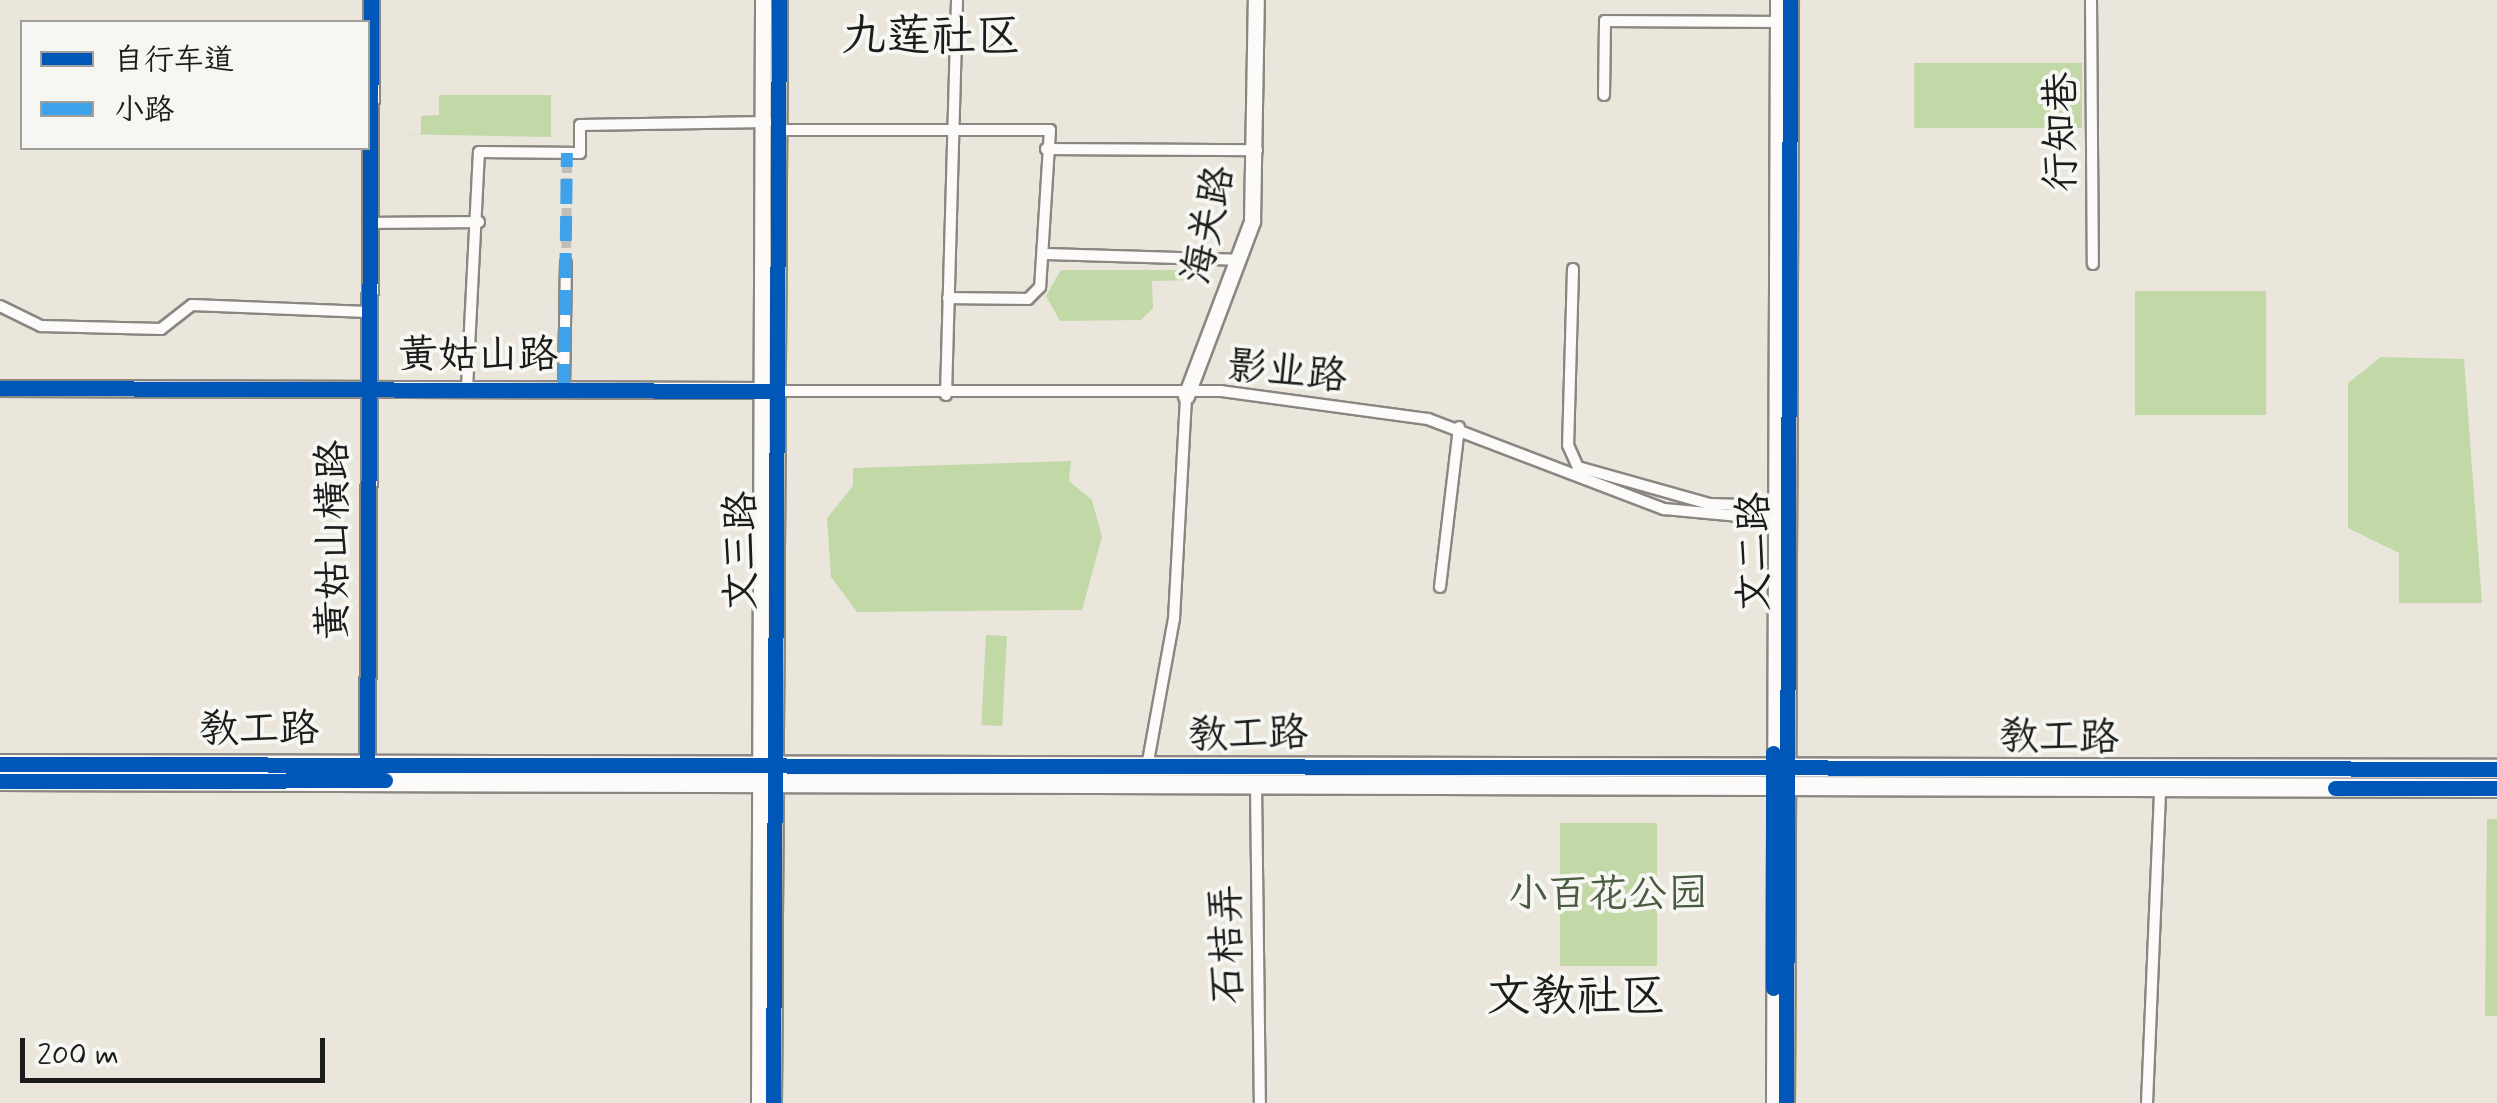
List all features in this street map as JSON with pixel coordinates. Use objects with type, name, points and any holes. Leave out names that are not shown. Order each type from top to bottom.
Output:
[{"type":"main road","name":"黄姑山横路","points":[[370,74],[371,0]]},
{"type":"main road","name":"文三路","points":[[759,1103],[776,390],[772,125],[763,0]]},
{"type":"main road","name":"文三路","points":[[773,1103],[757,389],[779,0]]},
{"type":"main road","name":"海关路","points":[[1186,396],[1240,260],[1258,150],[1256,0]]},
{"type":"main road","name":"文二路","points":[[1778,0],[1773,512],[1786,1103]]},
{"type":"main road","name":"文二路","points":[[1774,1103],[1790,0]]},
{"type":"main road","name":"黄姑山横路","points":[[367,772],[369,150]]},
{"type":"main road","name":"黄姑山路","points":[[0,388],[776,390]]},
{"type":"main road","name":"教工路","points":[[0,764],[1256,785],[2497,769]]},
{"type":"main road","name":"教工路","points":[[765,777],[1147,770],[1781,776],[2160,787],[2497,788]]},
{"type":"main road","name":"教工路","points":[[0,781],[367,772]]},
{"type":"street","points":[[946,395],[957,0]]},
{"type":"street","name":"行知巷","points":[[2091,0],[2093,264]]},
{"type":"street","points":[[1604,96],[1605,21],[1778,22]]},
{"type":"street","points":[[467,388],[468,251],[479,222],[479,152],[567,157],[580,153],[580,124],[1050,130],[1040,287],[1028,299],[948,298]]},
{"type":"street","points":[[1046,148],[1258,150]]},
{"type":"street","points":[[368,223],[479,222]]},
{"type":"street","points":[[1043,254],[1240,260]]},
{"type":"street","points":[[564,388],[566,263]]},
{"type":"street","points":[[1573,269],[1568,444],[1578,467],[1710,504],[1773,512]]},
{"type":"street","points":[[0,306],[40,326],[161,329],[192,305],[368,312]]},
{"type":"street","name":"影业路","points":[[776,390],[1186,396],[1220,391],[1458,427],[1664,509],[1773,512]]},
{"type":"street","points":[[1147,770],[1174,619],[1186,396]]},
{"type":"street","points":[[1440,587],[1458,427]]},
{"type":"street","name":"石桔弄","points":[[1256,785],[1260,1103]]},
{"type":"street","points":[[2147,1103],[2160,787]]},
{"type":"green space","points":[[1914,63],[2082,63],[2082,128],[1914,128]]},
{"type":"green space","points":[[439,95],[551,95],[551,137],[394,134],[421,134],[421,116],[439,115]]},
{"type":"green space","points":[[1061,270],[1198,270],[1197,280],[1152,281],[1153,308],[1141,320],[1060,321],[1046,296]]},
{"type":"green space","points":[[2135,291],[2266,291],[2266,415],[2135,415]]},
{"type":"green space","points":[[2381,357],[2464,359],[2482,603],[2399,603],[2399,553],[2348,528],[2348,383]]},
{"type":"green space","points":[[1071,461],[1069,481],[1092,500],[1102,537],[1082,610],[857,612],[831,577],[827,518],[853,486],[853,468]]},
{"type":"green space","points":[[986,635],[1007,636],[1002,726],[981,725]]},
{"type":"green space","points":[[2487,819],[2497,819],[2497,1016],[2485,1016]]},
{"type":"green space","name":"小百花公园","points":[[1560,823],[1657,823],[1657,966],[1560,966]]},
{"type":"tunnel","points":[[566,263],[567,161]]},
{"type":"marked path","points":[[564,389],[567,153]]},
{"type":"cycle path","points":[[367,780],[371,0]]},
{"type":"cycle path","points":[[773,1103],[779,0]]},
{"type":"cycle path","points":[[1786,1103],[1790,0]]},
{"type":"cycle path","points":[[0,388],[776,391]]},
{"type":"cycle path","points":[[1773,753],[1773,988]]},
{"type":"cycle path","points":[[0,764],[2497,769]]},
{"type":"cycle path","points":[[0,781],[385,780]]},
{"type":"cycle path","points":[[2335,788],[2497,788]]},
{"type":"district","name":"九莲社区","points":[[931,38]]},
{"type":"district","name":"文教社区","points":[[1576,998]]}]
